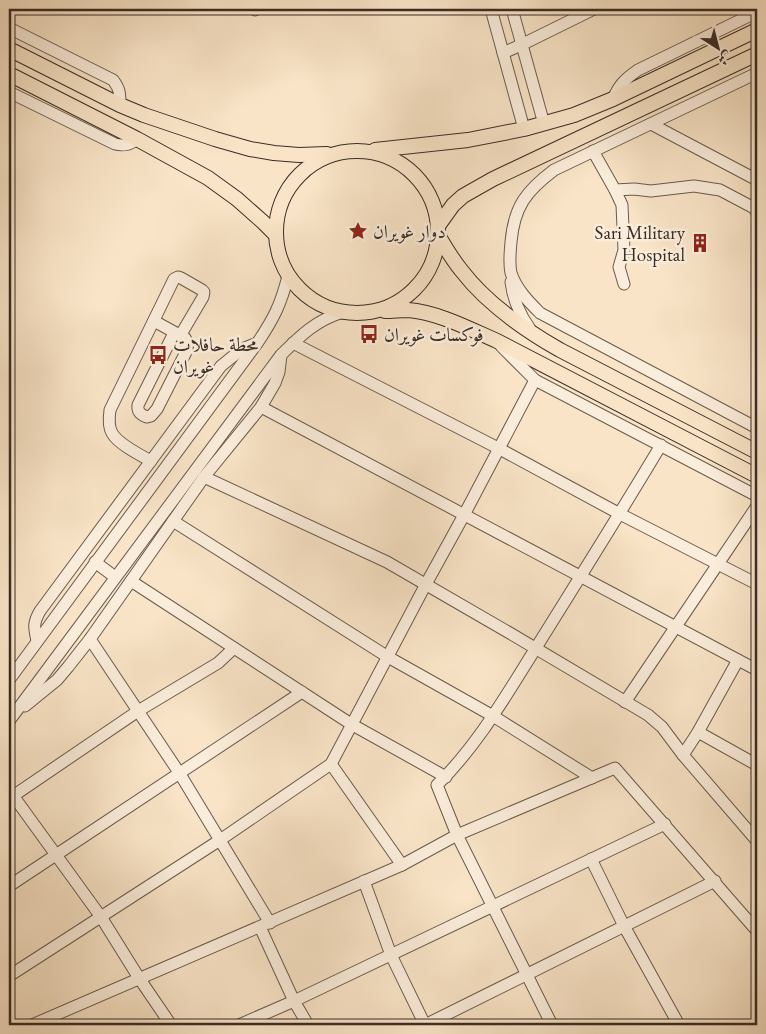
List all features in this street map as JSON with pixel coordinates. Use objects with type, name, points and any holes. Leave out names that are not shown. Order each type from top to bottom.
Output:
[{"type":"main road","points":[[9,49],[120,104],[162,121],[250,149],[299,155],[380,150],[468,140],[544,124],[574,115],[613,99],[757,30]]},
{"type":"main road","points":[[438,230],[453,205],[463,196],[486,183],[757,54]]},
{"type":"main road","points":[[9,74],[189,167],[223,188],[275,234]]},
{"type":"main road","points":[[361,151],[372,152],[392,159],[414,174],[424,186],[434,205],[438,230],[435,254],[421,281],[408,295],[399,301],[381,310],[372,312]]},
{"type":"main road","points":[[338,153],[308,167],[292,183],[278,212],[275,234],[280,260],[288,276],[298,289],[312,300],[327,308],[343,312],[404,310],[422,312],[447,320],[497,341],[757,476]]},
{"type":"main road","points":[[438,230],[461,271],[480,291],[513,320],[560,350],[757,452]]},
{"type":"street","points":[[491,9],[524,129]]},
{"type":"street","points":[[512,9],[544,124]]},
{"type":"street","points":[[503,52],[594,9]]},
{"type":"street","points":[[613,99],[618,88],[630,75],[638,70],[757,12]]},
{"type":"street","points":[[9,28],[113,80],[118,87],[120,104]]},
{"type":"street","points":[[534,334],[522,318],[511,285],[510,251],[512,229],[515,215],[526,196],[541,179],[554,170],[757,73]]},
{"type":"street","points":[[9,92],[115,144],[127,145],[137,139]]},
{"type":"street","points":[[651,124],[757,180]]},
{"type":"street","points":[[593,151],[622,205],[624,250],[619,267],[624,284]]},
{"type":"street","points":[[615,190],[634,189],[651,191],[694,186],[720,190],[754,208],[757,214]]},
{"type":"street","points":[[511,272],[521,292],[540,313],[757,428]]},
{"type":"street","points":[[9,680],[258,342],[276,313],[288,276]]},
{"type":"street","points":[[154,321],[177,334],[185,338],[188,342],[187,350],[157,409],[151,416],[147,417],[138,411],[138,405],[177,334],[204,295],[204,292],[185,280],[174,279],[112,405],[109,416],[110,429],[115,438],[154,457],[170,462]]},
{"type":"street","points":[[11,718],[281,355],[309,329],[331,316],[343,312]]},
{"type":"street","points":[[497,341],[535,380],[757,496]]},
{"type":"street","points":[[37,641],[34,627],[40,610],[221,366],[242,349],[258,342]]},
{"type":"street","points":[[293,343],[757,584]]},
{"type":"street","points":[[11,718],[57,680],[90,639],[204,477],[261,407],[280,372],[281,355]]},
{"type":"street","points":[[9,976],[220,840],[331,764],[535,380]]},
{"type":"street","points":[[261,407],[757,670]]},
{"type":"street","points":[[552,1025],[457,835],[437,785],[458,764],[493,716],[620,514],[661,445]]},
{"type":"street","points":[[204,477],[387,562],[648,716],[662,727],[683,755],[757,841]]},
{"type":"street","points":[[625,702],[757,506]]},
{"type":"street","points":[[173,521],[388,657],[493,716],[592,778]]},
{"type":"street","points":[[95,562],[115,577]]},
{"type":"street","points":[[67,574],[79,584]]},
{"type":"street","points":[[131,581],[351,724],[446,777]]},
{"type":"street","points":[[90,639],[180,774],[220,840],[265,925],[294,1001],[308,1025]]},
{"type":"street","points":[[171,1025],[101,917],[11,793],[138,710],[218,663],[234,648]]},
{"type":"street","points":[[683,755],[738,660]]},
{"type":"street","points":[[9,886],[302,692]]},
{"type":"street","points":[[698,732],[757,765]]},
{"type":"street","points":[[331,764],[402,865]]},
{"type":"street","points":[[32,1025],[364,882],[402,865],[457,835],[615,768],[757,931]]},
{"type":"street","points":[[239,1025],[392,955],[664,824]]},
{"type":"street","points":[[591,859],[624,926],[679,1025]]},
{"type":"street","points":[[364,882],[392,955],[425,1025],[715,881]]},
{"type":"place","name":"دوار غويران","points":[[358,231]]},
{"type":"place","name":"Sari Military Hospital","points":[[700,243]]},
{"type":"place","name":"فوكسات غويران","points":[[369,334]]},
{"type":"place","name":"محطة حافلات غويران","points":[[158,355]]}]
